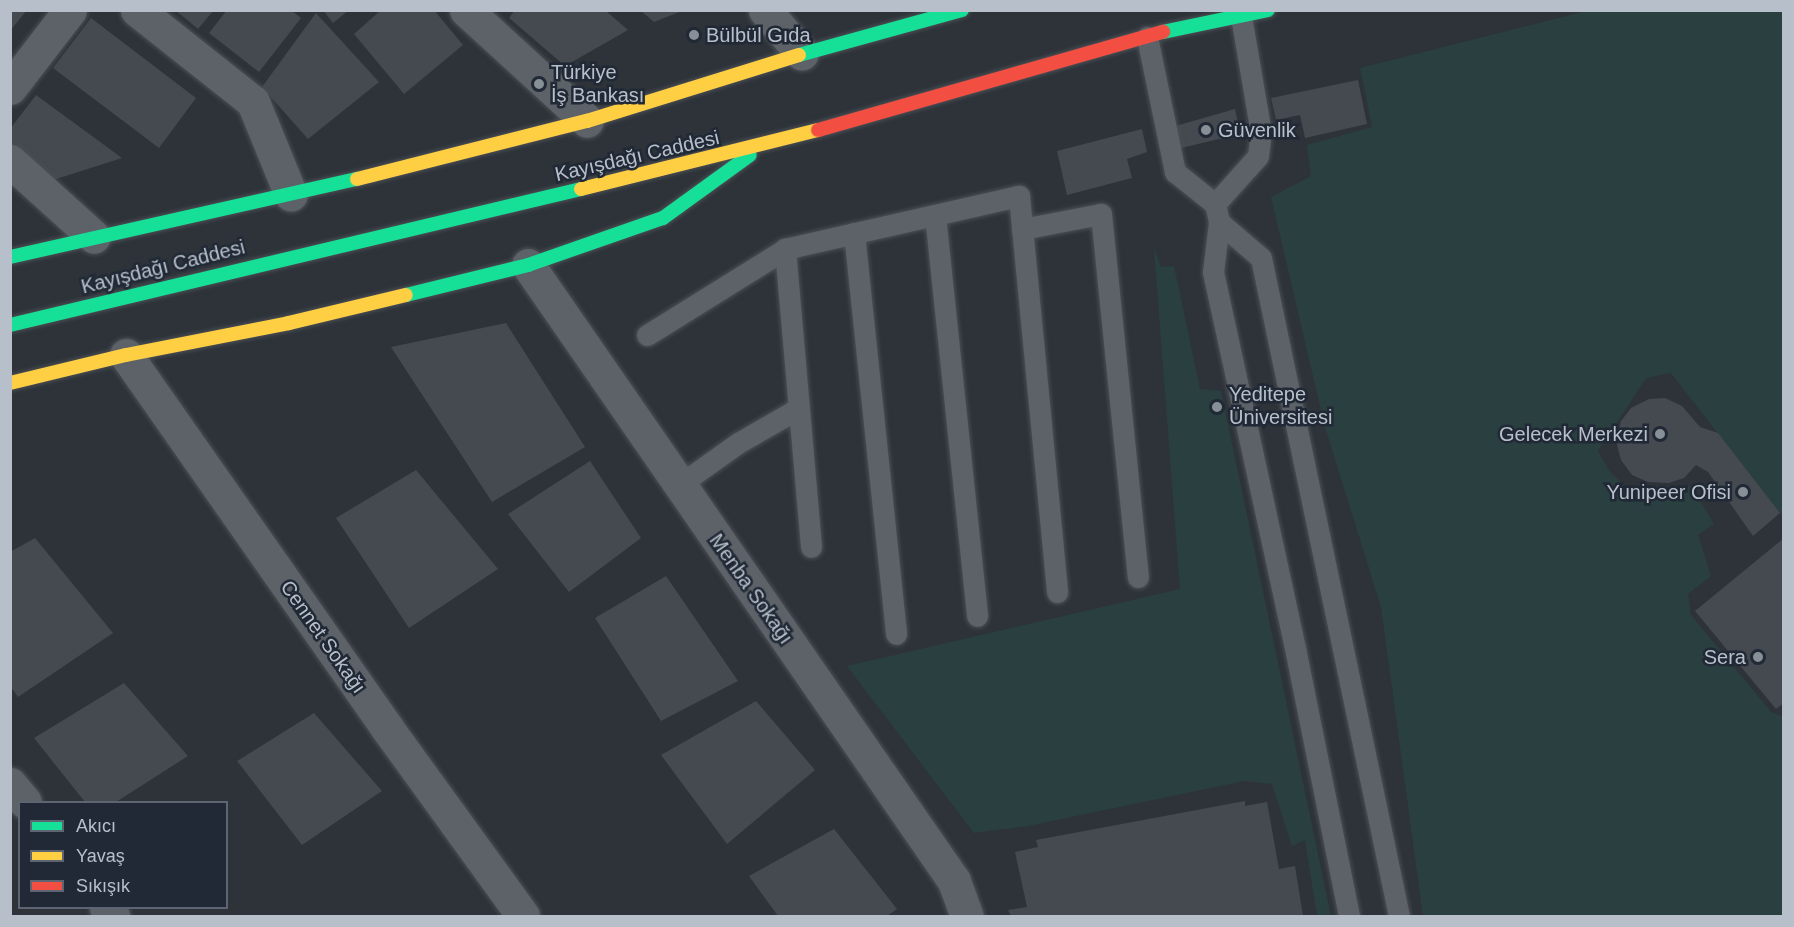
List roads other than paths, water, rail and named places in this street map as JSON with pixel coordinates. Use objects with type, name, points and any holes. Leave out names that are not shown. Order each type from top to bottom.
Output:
[{"type":"main road","name":"Kayışdağı Caddesi","points":[[10,256],[291,195],[587,120],[802,54],[962,10]]},
{"type":"main road","name":"Kayışdağı Caddesi","points":[[10,325],[763,146],[1147,37],[1268,10]]},
{"type":"main road","points":[[10,383],[126,355],[289,323],[528,265],[663,218],[763,146]]},
{"type":"street","points":[[10,88],[70,10]]},
{"type":"street","points":[[136,10],[253,102],[291,195]]},
{"type":"street","points":[[466,10],[587,120]]},
{"type":"street","points":[[765,10],[802,54]]},
{"type":"street","points":[[10,161],[94,237]]},
{"type":"street","name":"Menba Sokağı","points":[[528,265],[954,881],[967,916]]},
{"type":"street","name":"Cennet Sokağı","points":[[126,355],[387,728],[523,916]]},
{"type":"street","points":[[10,784],[24,801]]},
{"type":"lane","points":[[1240,16],[1261,133],[1258,156],[1217,213],[1213,272],[1296,653],[1349,916]]},
{"type":"lane","points":[[1147,37],[1174,172],[1261,258],[1399,916]]},
{"type":"lane","points":[[647,335],[785,249],[1019,196],[1057,592]]},
{"type":"lane","points":[[1023,229],[1101,214],[1138,577]]},
{"type":"lane","points":[[934,215],[977,616]]},
{"type":"lane","points":[[855,233],[896,634]]},
{"type":"lane","points":[[785,249],[811,547]]},
{"type":"lane","points":[[679,485],[738,443],[798,408]]},
{"type":"place","name":"Bülbül Gıda","points":[[694,35]]},
{"type":"place","name":"Türkiye İş Bankası","points":[[539,84]]},
{"type":"place","name":"Güvenlik","points":[[1206,130]]},
{"type":"place","name":"Yeditepe Üniversitesi","points":[[1217,407]]},
{"type":"place","name":"Gelecek Merkezi","points":[[1660,434]]},
{"type":"place","name":"Yunipeer Ofisi","points":[[1743,492]]},
{"type":"place","name":"Sera","points":[[1758,657]]}]
